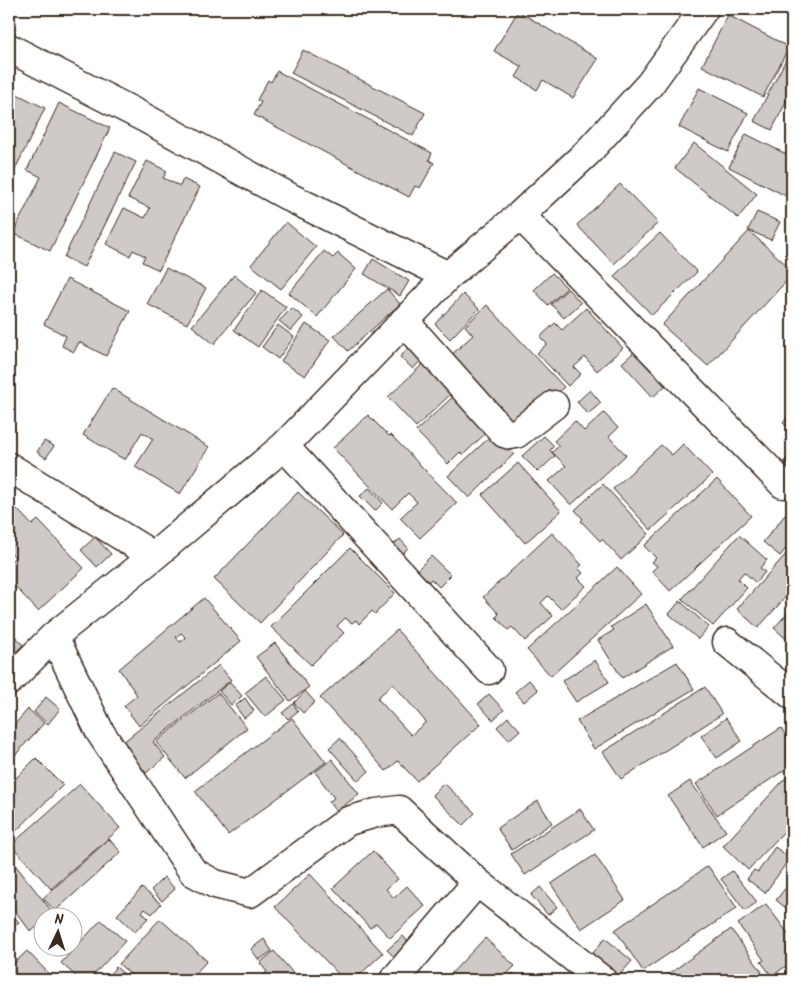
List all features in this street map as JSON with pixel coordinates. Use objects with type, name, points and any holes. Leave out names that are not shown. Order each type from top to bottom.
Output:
[{"type":"street","points":[[9,682],[54,636],[154,556],[284,446],[448,276],[520,215],[586,153],[650,84],[704,9]]},
{"type":"street","points":[[9,48],[143,117],[293,199],[448,276]]},
{"type":"street","points":[[520,215],[783,484]]},
{"type":"street","points":[[404,321],[504,433],[516,434],[554,405]]},
{"type":"street","points":[[284,446],[489,670]]},
{"type":"street","points":[[9,467],[154,556]]},
{"type":"street","points":[[54,636],[100,732],[193,872],[215,884],[250,894],[348,821],[376,813],[399,810],[477,882],[602,980]]},
{"type":"street","points":[[727,642],[792,695]]},
{"type":"street","points":[[394,980],[477,882]]},
{"type":"building","points":[[518,11],[598,59],[573,98],[543,80],[537,90],[516,77],[522,67],[494,51]]},
{"type":"building","points":[[728,15],[789,47],[763,97],[702,66]]},
{"type":"building","points":[[792,48],[792,90],[772,130],[754,121]]},
{"type":"building","points":[[303,50],[425,113],[413,136],[291,73]]},
{"type":"building","points":[[277,71],[432,153],[429,160],[434,163],[420,188],[415,186],[409,197],[254,115],[261,102],[257,100],[268,80],[271,82]]},
{"type":"building","points":[[699,88],[748,113],[728,152],[679,127]]},
{"type":"building","points":[[9,90],[45,108],[9,182]]},
{"type":"building","points":[[59,103],[110,128],[50,251],[13,233],[41,177],[27,170]]},
{"type":"building","points":[[746,134],[792,157],[792,183],[786,196],[729,167]]},
{"type":"building","points":[[694,143],[757,194],[738,218],[675,168]]},
{"type":"building","points":[[115,152],[136,162],[84,267],[64,257]]},
{"type":"building","points":[[147,161],[167,171],[163,178],[180,186],[183,179],[200,187],[159,270],[142,262],[145,256],[133,250],[130,256],[106,244],[124,208],[145,218],[150,208],[128,198]]},
{"type":"building","points":[[620,184],[658,223],[614,264],[577,225]]},
{"type":"building","points":[[757,212],[780,222],[771,240],[748,230]]},
{"type":"building","points":[[286,222],[316,247],[281,289],[251,265]]},
{"type":"building","points":[[749,231],[792,270],[792,275],[708,366],[662,325]]},
{"type":"building","points":[[660,233],[697,272],[652,315],[614,276]]},
{"type":"building","points":[[324,251],[333,258],[338,253],[356,269],[317,317],[289,293]]},
{"type":"building","points":[[373,259],[409,281],[400,296],[364,274]]},
{"type":"building","points":[[166,268],[206,288],[187,324],[147,304]]},
{"type":"building","points":[[552,273],[567,288],[548,305],[534,290]]},
{"type":"building","points":[[234,275],[256,293],[214,344],[192,326]]},
{"type":"building","points":[[67,279],[130,311],[106,356],[79,342],[74,352],[62,346],[66,336],[44,324]]},
{"type":"building","points":[[387,289],[400,304],[348,351],[334,336]]},
{"type":"building","points":[[568,289],[581,303],[564,318],[551,304]]},
{"type":"building","points":[[262,290],[286,307],[258,347],[234,330]]},
{"type":"building","points":[[463,294],[479,309],[450,339],[435,324]]},
{"type":"building","points":[[487,305],[564,387],[537,412],[530,404],[510,424],[448,358],[473,335],[465,326]]},
{"type":"building","points":[[292,308],[303,317],[291,331],[279,321]]},
{"type":"building","points":[[586,308],[623,348],[597,371],[585,357],[574,367],[581,374],[568,386],[537,353],[547,344],[540,337],[555,323],[562,330]]},
{"type":"building","points":[[306,324],[330,340],[305,376],[281,361]]},
{"type":"building","points":[[278,325],[294,337],[278,359],[262,347]]},
{"type":"building","points":[[414,342],[427,354],[413,369],[400,357]]},
{"type":"building","points":[[634,352],[665,386],[653,397],[622,363]]},
{"type":"building","points":[[425,362],[454,391],[416,427],[388,397]]},
{"type":"building","points":[[112,388],[209,447],[180,494],[135,467],[153,439],[142,432],[125,460],[83,435]]},
{"type":"building","points":[[590,390],[601,403],[588,414],[577,402]]},
{"type":"building","points":[[456,394],[490,429],[463,455],[460,452],[448,464],[416,431]]},
{"type":"building","points":[[792,412],[792,431],[783,423]]},
{"type":"building","points":[[604,413],[618,428],[609,437],[626,455],[571,505],[549,481],[566,466],[552,452],[559,446],[554,441],[575,421],[584,431]]},
{"type":"building","points":[[368,415],[389,436],[391,435],[457,503],[420,538],[400,518],[417,502],[408,493],[392,509],[333,448]]},
{"type":"building","points":[[494,433],[514,454],[469,498],[448,476]]},
{"type":"building","points":[[544,436],[554,446],[550,450],[555,456],[538,472],[522,456]]},
{"type":"building","points":[[44,441],[54,446],[46,458],[37,452]]},
{"type":"building","points":[[683,444],[712,475],[651,530],[613,489],[661,445],[672,455]]},
{"type":"building","points":[[792,454],[792,469],[784,462]]},
{"type":"building","points":[[518,463],[561,511],[525,543],[482,495]]},
{"type":"building","points":[[717,479],[751,516],[670,591],[652,571],[657,566],[652,562],[656,558],[644,546]]},
{"type":"building","points":[[603,484],[649,534],[621,560],[602,539],[600,541],[581,521],[583,519],[575,510]]},
{"type":"building","points":[[369,488],[383,503],[375,511],[360,496]]},
{"type":"building","points":[[298,492],[343,535],[260,623],[214,579]]},
{"type":"building","points":[[9,505],[14,511],[17,509],[32,525],[38,520],[84,568],[38,611],[9,580],[9,563],[15,557],[9,551]]},
{"type":"building","points":[[789,510],[792,512],[792,541],[780,556],[763,542]]},
{"type":"building","points":[[552,533],[582,565],[578,568],[583,573],[578,578],[586,586],[561,609],[548,596],[541,603],[553,616],[525,641],[512,627],[508,630],[496,617],[499,614],[483,597]]},
{"type":"building","points":[[739,535],[767,560],[760,568],[765,572],[756,583],[744,572],[738,579],[747,588],[713,626],[682,599]]},
{"type":"building","points":[[95,537],[111,554],[97,567],[81,550]]},
{"type":"building","points":[[400,539],[408,548],[399,557],[390,548]]},
{"type":"building","points":[[350,548],[395,593],[375,614],[372,611],[359,624],[356,620],[352,623],[345,618],[337,626],[344,633],[311,665],[271,627]]},
{"type":"building","points":[[786,554],[792,559],[792,590],[758,628],[737,609]]},
{"type":"building","points":[[431,556],[451,575],[439,587],[431,579],[426,585],[413,574]]},
{"type":"building","points":[[617,567],[641,594],[551,676],[527,650]]},
{"type":"building","points":[[204,598],[241,641],[139,726],[124,706],[137,695],[119,669]],"holes":[[[181,633],[186,638],[180,642],[176,637]]]},
{"type":"building","points":[[680,601],[709,627],[698,639],[669,614]]},
{"type":"building","points":[[646,604],[673,646],[622,678],[598,640],[614,630],[611,627]]},
{"type":"building","points":[[792,608],[792,644],[774,628]]},
{"type":"building","points":[[9,629],[23,645],[9,658]]},
{"type":"building","points":[[397,630],[481,724],[417,781],[398,761],[386,771],[320,698]],"holes":[[[393,684],[426,722],[411,735],[377,698]]]},
{"type":"building","points":[[275,643],[309,687],[290,701],[256,657]]},
{"type":"building","points":[[595,660],[609,682],[576,702],[562,681]]},
{"type":"building","points":[[677,662],[694,689],[594,749],[577,721]]},
{"type":"building","points":[[219,665],[231,680],[153,742],[165,757],[146,773],[122,743]]},
{"type":"building","points":[[266,676],[286,700],[265,717],[245,693]]},
{"type":"building","points":[[529,680],[538,690],[524,702],[515,692]]},
{"type":"building","points":[[230,682],[242,696],[231,705],[219,691]]},
{"type":"building","points":[[705,687],[722,714],[621,779],[603,752]]},
{"type":"building","points":[[305,691],[315,702],[303,713],[294,703]]},
{"type":"building","points":[[218,693],[247,728],[185,778],[156,742]]},
{"type":"building","points":[[489,694],[504,710],[493,720],[478,704]]},
{"type":"building","points":[[46,697],[60,709],[48,724],[34,712]]},
{"type":"building","points":[[245,698],[254,711],[244,718],[235,706]]},
{"type":"building","points":[[293,704],[298,711],[288,719],[282,713]]},
{"type":"building","points":[[28,709],[44,723],[9,762],[9,731]]},
{"type":"building","points":[[508,717],[520,730],[509,740],[497,727]]},
{"type":"building","points":[[292,718],[326,762],[228,835],[195,791]]},
{"type":"building","points":[[726,718],[742,741],[717,758],[701,736]]},
{"type":"building","points":[[781,728],[792,745],[792,765],[717,815],[696,784]]},
{"type":"building","points":[[340,738],[369,771],[358,781],[329,748]]},
{"type":"building","points":[[36,758],[63,785],[9,838],[9,785]]},
{"type":"building","points":[[332,759],[359,794],[336,812],[329,802],[334,798],[315,772]]},
{"type":"building","points":[[792,771],[792,823],[748,870],[723,846]]},
{"type":"building","points":[[690,781],[726,831],[703,847],[668,796]]},
{"type":"building","points":[[444,783],[475,813],[463,825],[432,795]]},
{"type":"building","points":[[80,784],[120,828],[51,889],[11,845]]},
{"type":"building","points":[[538,801],[552,823],[512,850],[497,828]]},
{"type":"building","points":[[580,809],[594,830],[525,875],[511,854]]},
{"type":"building","points":[[109,839],[121,852],[61,906],[50,906],[43,898]]},
{"type":"building","points":[[775,847],[790,858],[765,893],[747,879],[754,870],[758,872]]},
{"type":"building","points":[[373,851],[398,879],[386,889],[394,898],[407,886],[425,906],[390,938],[376,923],[370,928],[333,888]]},
{"type":"building","points":[[595,855],[625,900],[581,929],[551,884]]},
{"type":"building","points":[[9,857],[48,906],[32,906],[31,932],[9,903]]},
{"type":"building","points":[[708,866],[737,908],[643,971],[615,930]]},
{"type":"building","points":[[732,871],[757,902],[745,911],[721,879]]},
{"type":"building","points":[[310,874],[383,953],[354,980],[344,980],[275,907]]},
{"type":"building","points":[[164,877],[175,889],[162,901],[151,890]]},
{"type":"building","points":[[792,880],[792,913],[776,900]]},
{"type":"building","points":[[540,887],[557,907],[548,915],[531,895]]},
{"type":"building","points":[[142,888],[161,904],[152,914],[145,909],[142,912],[148,918],[135,932],[117,915]]},
{"type":"building","points":[[766,904],[792,939],[792,962],[772,976],[761,962],[764,960],[738,924]]},
{"type":"building","points":[[9,911],[19,922],[9,931]]},
{"type":"building","points":[[160,919],[207,961],[189,980],[137,980],[119,964]]},
{"type":"building","points":[[101,920],[125,941],[89,980],[80,980],[61,963],[68,956],[82,956],[82,940]]},
{"type":"building","points":[[731,929],[762,972],[750,980],[669,980],[666,976]]},
{"type":"building","points":[[403,936],[412,946],[397,960],[387,950]]},
{"type":"building","points":[[485,938],[515,966],[501,980],[445,980]]},
{"type":"building","points":[[605,938],[632,961],[615,980],[589,958]]},
{"type":"building","points":[[264,939],[272,951],[259,960],[251,949]]},
{"type":"building","points":[[27,951],[55,980],[9,980],[9,968]]},
{"type":"building","points":[[274,951],[299,980],[258,980],[267,972],[260,963]]},
{"type":"building","points":[[116,967],[131,980],[104,980]]},
{"type":"building","points":[[513,973],[520,980],[506,980]]}]
